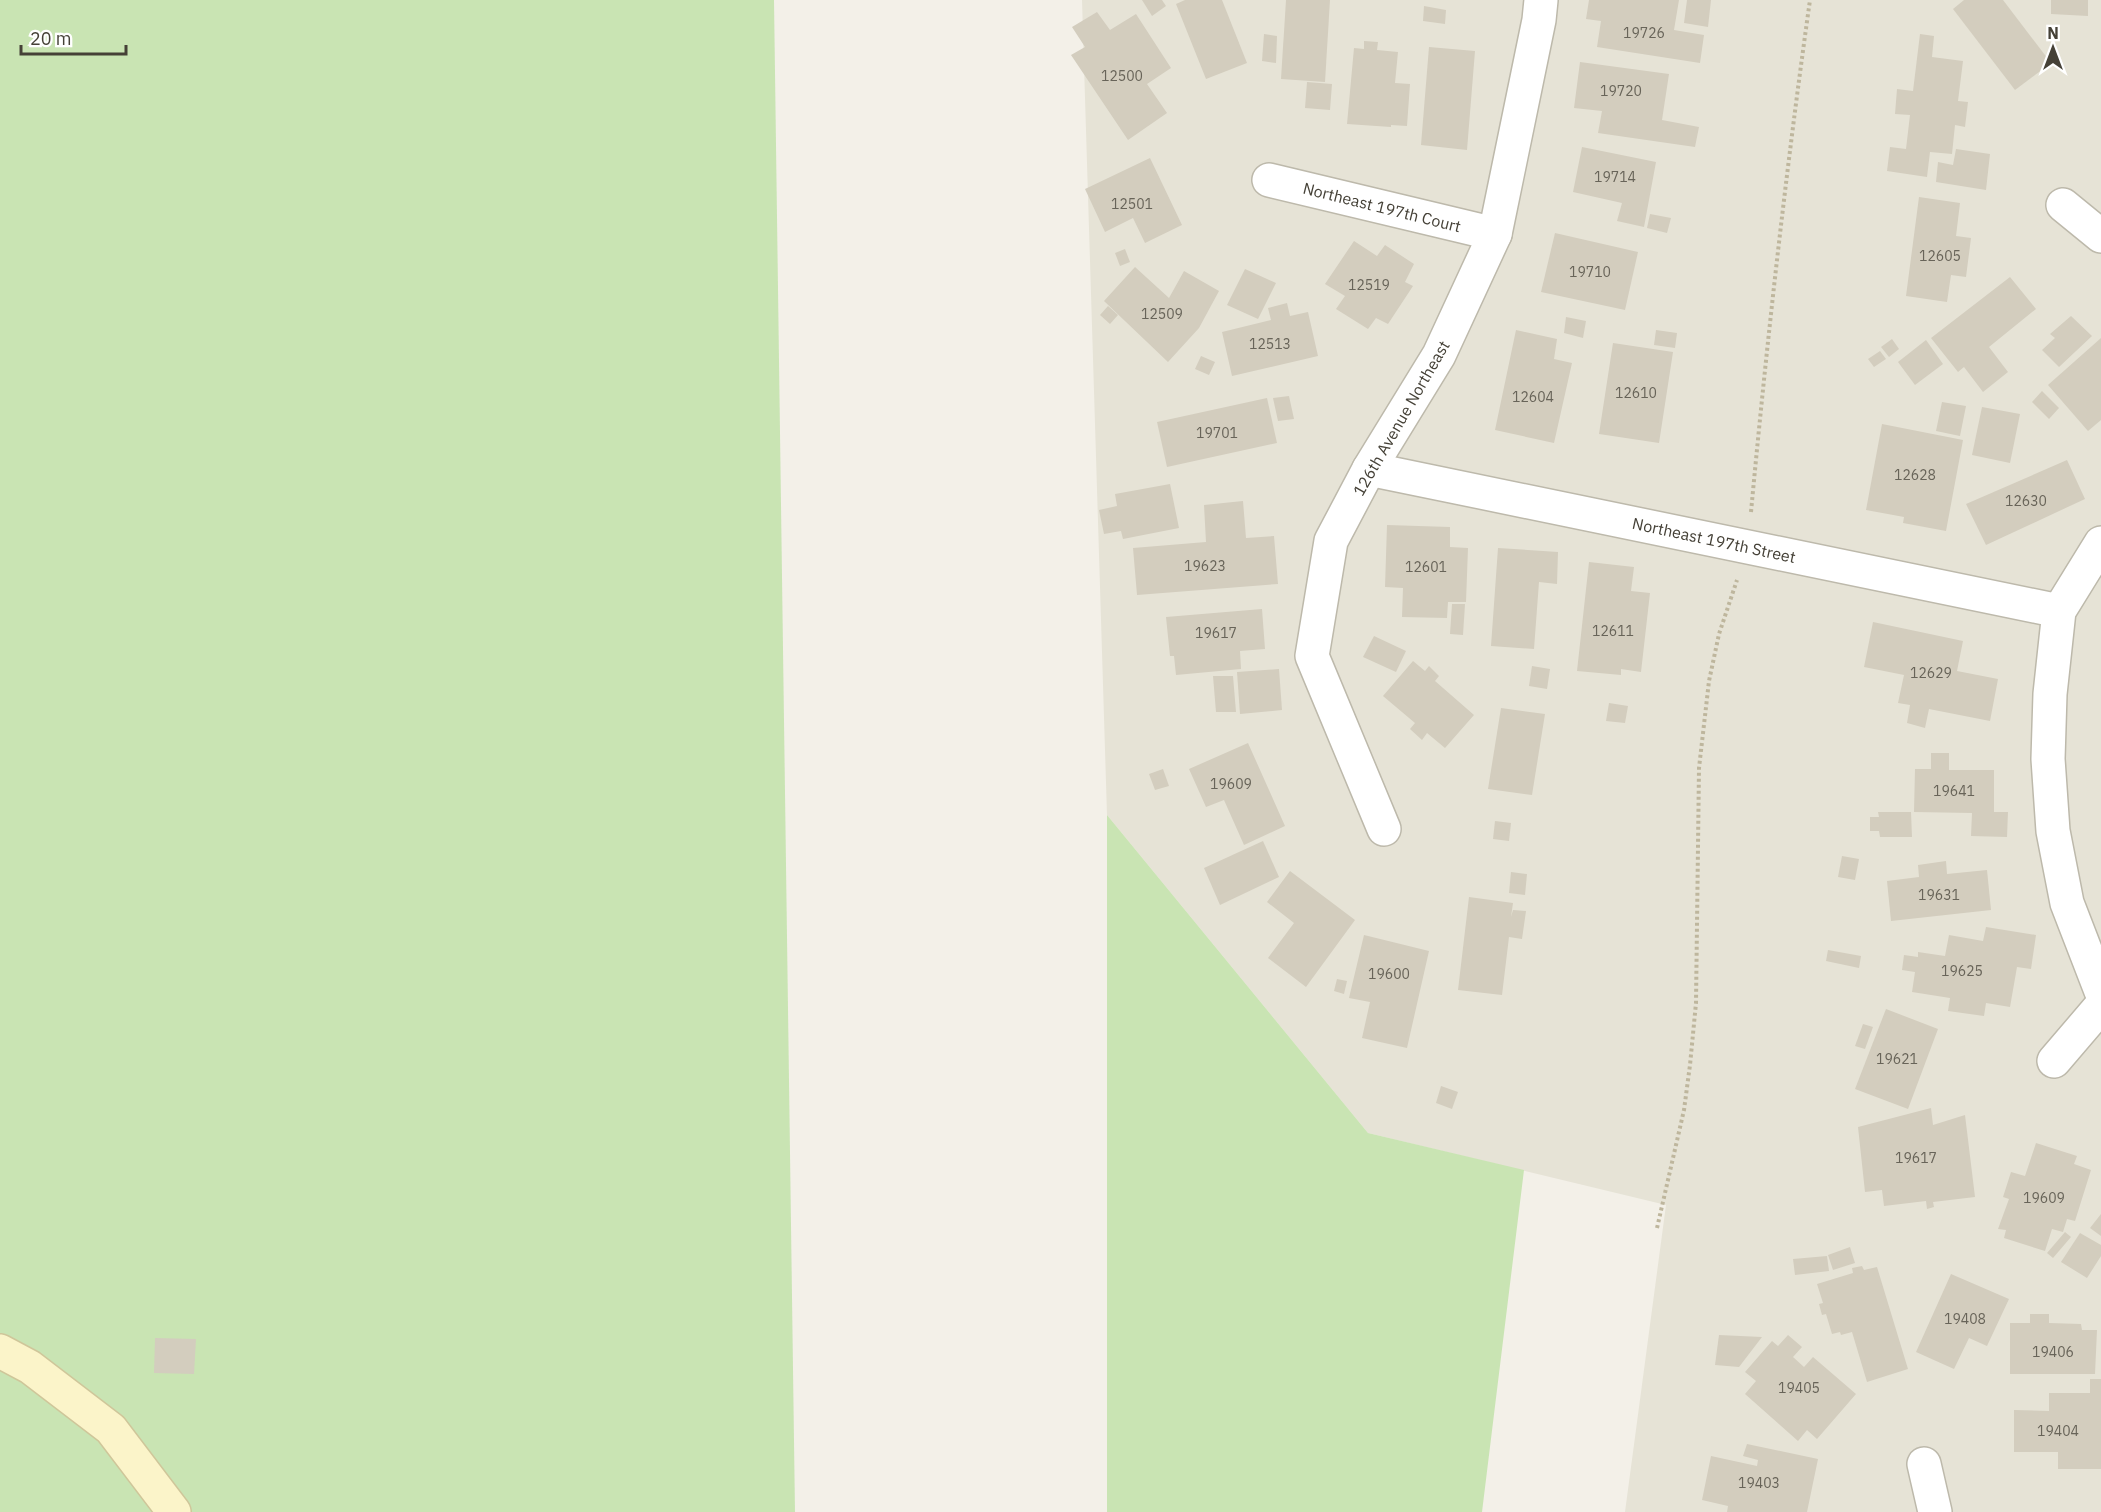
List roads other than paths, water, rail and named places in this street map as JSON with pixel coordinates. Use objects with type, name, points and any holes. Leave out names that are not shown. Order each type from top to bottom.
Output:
[{"type":"main road","points":[[0,1351],[30,1366],[111,1429],[174,1512]]},
{"type":"street","name":"126th Avenue Northeast","points":[[1384,829],[1312,656],[1331,541],[1369,469],[1439,355],[1495,234],[1542,0]]},
{"type":"street","name":"Northeast 197th Court","points":[[1269,180],[1495,234]]},
{"type":"street","points":[[2063,205],[2101,236]]},
{"type":"street","name":"Northeast 197th Street","points":[[1369,469],[2059,611]]},
{"type":"street","points":[[2101,543],[2059,611],[2050,694],[2048,748],[2053,831],[2067,903],[2101,991]]},
{"type":"street","points":[[2054,1061],[2101,1006]]},
{"type":"street","points":[[1924,1464],[1935,1512]]}]
